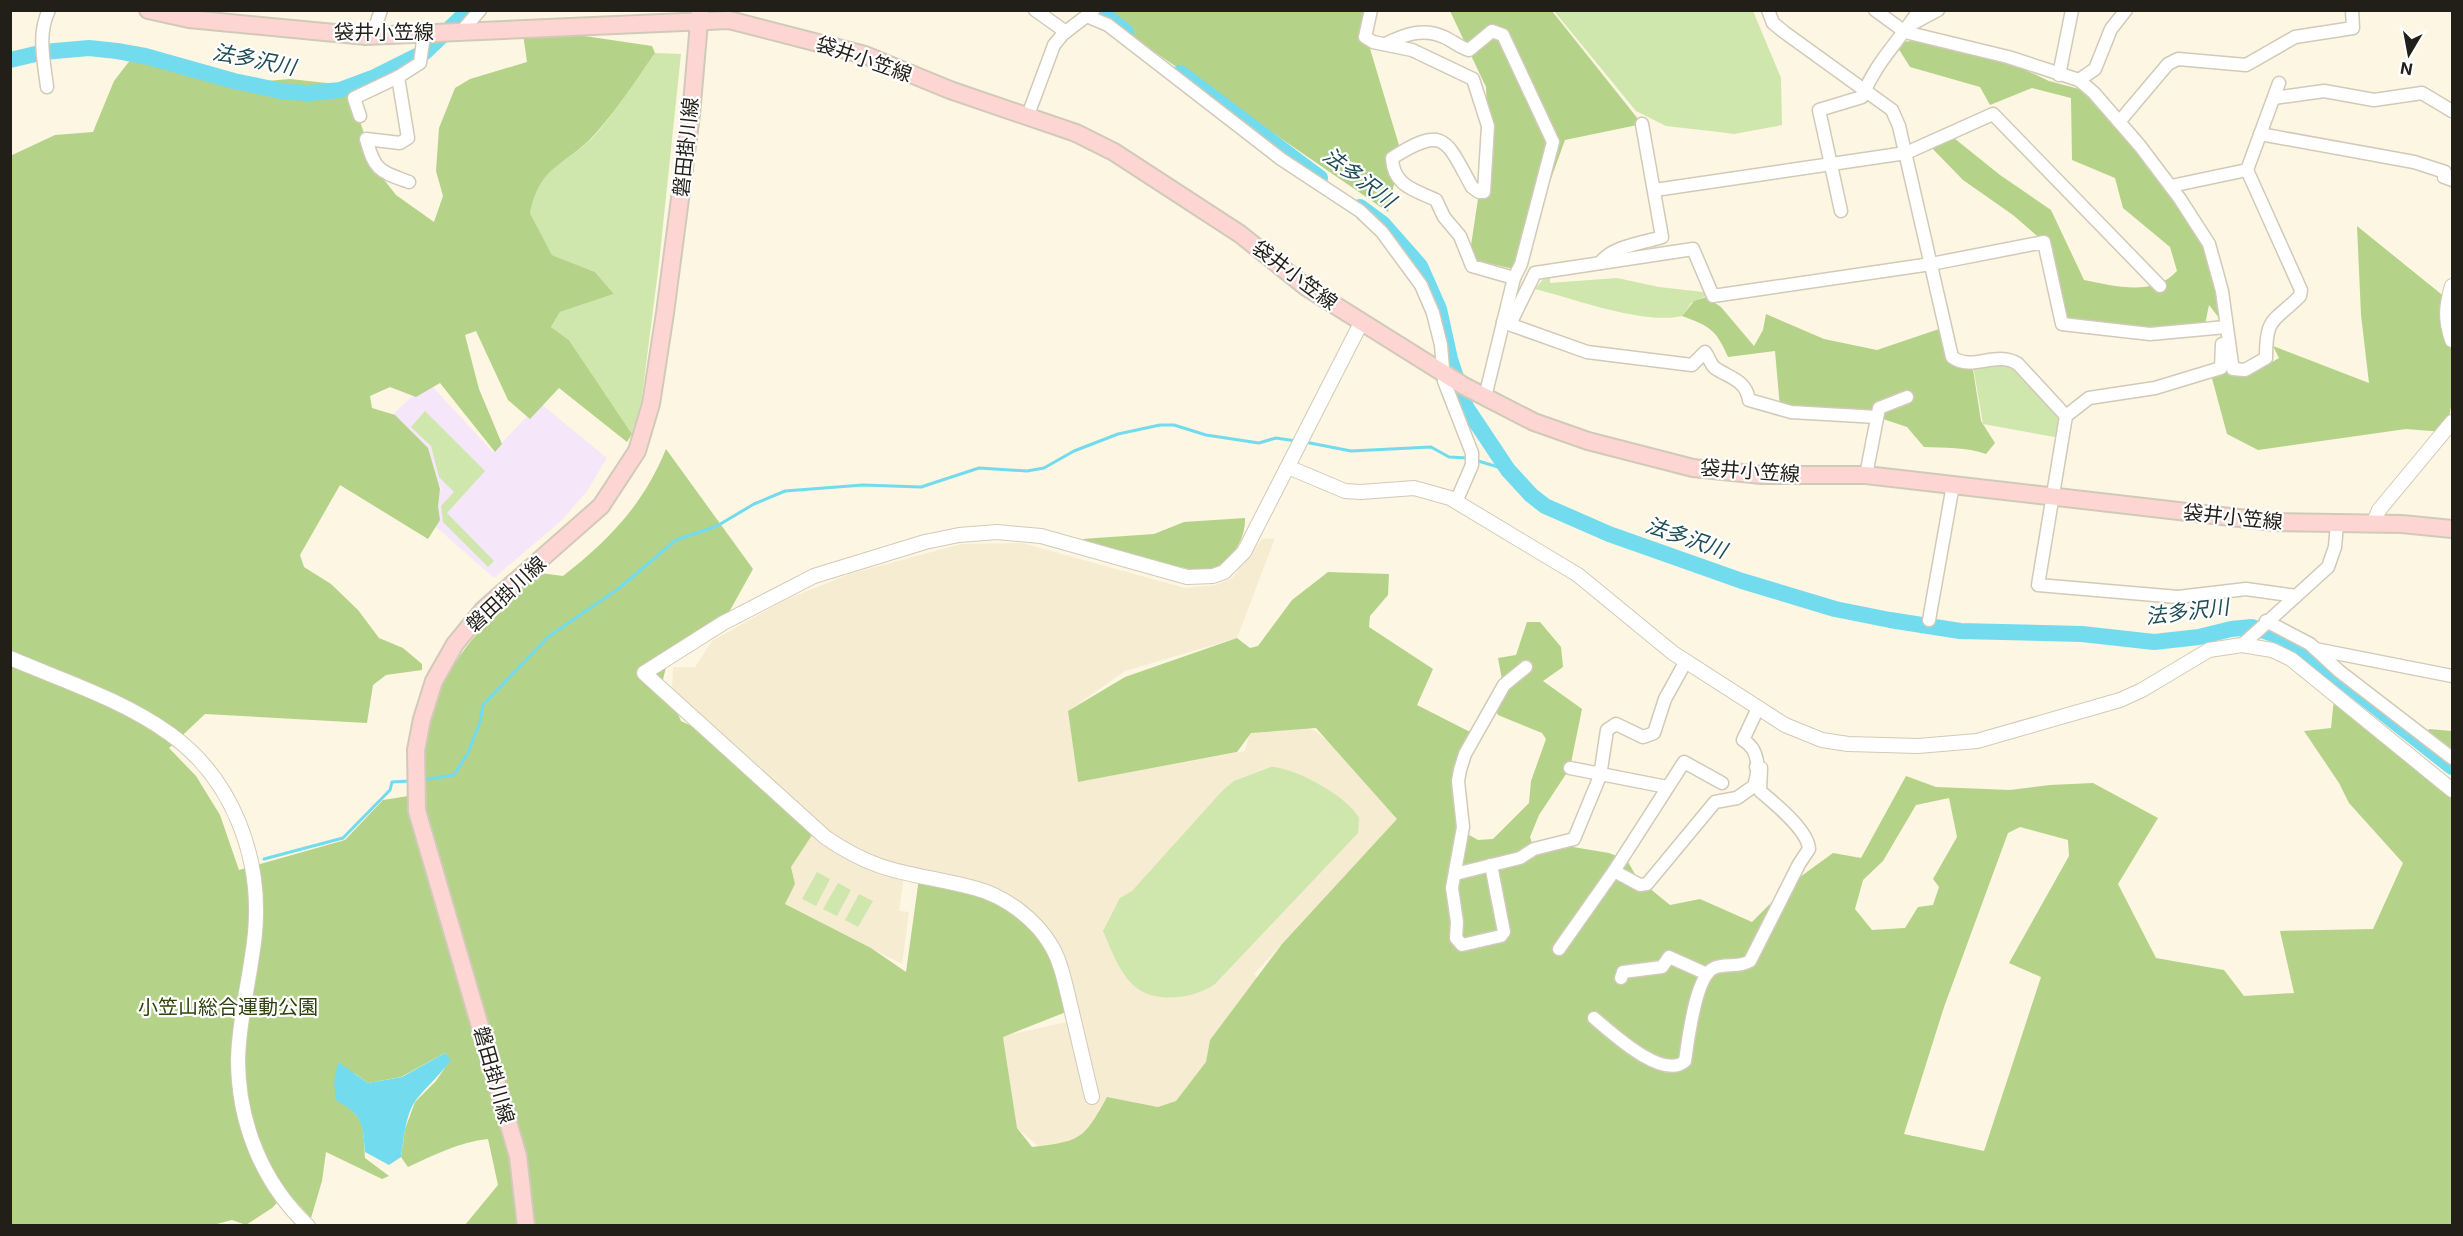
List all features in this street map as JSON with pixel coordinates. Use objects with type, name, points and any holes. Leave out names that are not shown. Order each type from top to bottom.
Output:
[{"type":"main road","name":"袋井小笠線","points":[[148,10],[189,19],[372,36],[699,16],[729,20],[865,55],[950,90],[1028,115],[1114,152],[1240,234],[1306,288],[1464,386],[1534,422],[1588,441],[1692,468],[1762,475],[1866,475],[2274,522],[2432,526],[2452,530]]},
{"type":"main road","name":"磐田掛川線","points":[[526,1226],[518,1156],[417,811],[416,750],[422,718],[434,681],[455,644],[483,610],[601,506],[637,451],[651,404],[665,313],[691,116],[699,16]]},
{"type":"street","points":[[47,87],[41,38],[43,21],[49,10]]},
{"type":"street","points":[[372,36],[381,10]]},
{"type":"street","points":[[461,32],[480,10]]},
{"type":"street","points":[[1035,10],[1066,32]]},
{"type":"street","points":[[1371,10],[1365,37],[1412,50],[1473,79],[1488,126],[1484,192],[1479,192],[1472,187],[1448,143],[1439,139],[1414,144],[1392,158],[1392,170],[1401,183],[1412,192],[1436,200],[1444,217],[1460,236],[1472,266],[1514,278]]},
{"type":"street","points":[[1768,10],[1773,23],[1784,32],[1892,110],[1906,153],[1952,357],[1967,364],[1997,357],[2008,358],[2018,364],[2066,416]]},
{"type":"street","points":[[1875,10],[1907,29],[2008,57],[2079,80],[2119,122],[2171,186],[2209,244],[2222,291],[2223,357],[2221,368],[2155,388],[2089,398],[2066,416],[2038,585],[2178,597],[2246,589],[2296,596]]},
{"type":"street","points":[[1841,211],[1819,110],[1862,97],[1879,61],[1907,29],[1919,10]]},
{"type":"street","points":[[1907,29],[1938,10]]},
{"type":"street","points":[[2059,75],[2072,10]]},
{"type":"street","points":[[2079,80],[2095,69],[2111,29],[2126,10]]},
{"type":"street","points":[[2119,122],[2168,63],[2178,59],[2246,65],[2295,37],[2353,28],[2352,10]]},
{"type":"street","points":[[1028,115],[1054,45],[1066,32],[1092,12],[1281,159],[1360,211],[1382,232],[1421,285],[1433,312],[1441,345],[1444,372],[1472,453],[1472,465],[1456,502]]},
{"type":"street","points":[[1385,44],[1405,34],[1421,32],[1443,36],[1469,50],[1492,31],[1503,35],[1553,142],[1521,264],[1514,278],[1507,323],[1485,397]]},
{"type":"street","points":[[360,116],[354,98],[398,77],[420,63],[424,34]]},
{"type":"street","points":[[398,77],[408,138],[400,143],[366,139],[373,162],[379,171],[409,182]]},
{"type":"street","points":[[2223,327],[2233,369],[2245,370],[2266,358],[2268,327],[2274,318],[2300,296],[2301,290],[2247,170],[2279,84]]},
{"type":"street","points":[[2274,98],[2324,92],[2374,100],[2422,93],[2452,111]]},
{"type":"street","points":[[1655,190],[1906,153],[1992,114],[2160,286]]},
{"type":"street","points":[[1600,263],[1605,256],[1618,250],[1662,237],[1659,234],[1655,190],[1642,124]]},
{"type":"street","points":[[2260,134],[2414,162],[2445,172],[2444,177],[2452,180]]},
{"type":"street","points":[[2171,186],[2247,170]]},
{"type":"street","points":[[1507,323],[1536,273],[1600,263],[1693,249],[1713,296],[1930,264],[2044,242],[2062,324],[2150,334],[2223,327]]},
{"type":"street","points":[[2452,286],[2446,312],[2446,323],[2452,340]]},
{"type":"street","points":[[1092,1097],[1057,958],[1035,924],[992,894],[975,888],[896,873],[860,859],[842,849],[825,837],[644,673],[723,623],[814,576],[925,542],[959,535],[997,532],[1041,536],[1187,577],[1213,576],[1235,564],[1244,552],[1361,323]]},
{"type":"street","points":[[1507,323],[1587,352],[1692,365],[1705,352],[1713,366],[1740,381],[1748,390],[1749,400],[1791,411],[1877,417]]},
{"type":"street","points":[[1866,475],[1879,408],[1907,397]]},
{"type":"street","points":[[2373,524],[2379,510],[2452,422]]},
{"type":"street","points":[[1288,467],[1345,491],[1414,488],[1433,492],[1456,502],[1578,575],[1686,661],[1785,725],[1822,740],[1848,744],[1918,746],[1977,741],[2120,700],[2163,679],[2194,657],[2209,650],[2246,641],[2328,567],[2335,547],[2337,524]]},
{"type":"street","points":[[1929,620],[1953,484]]},
{"type":"street","points":[[2264,623],[2315,649],[2452,758]]},
{"type":"street","points":[[2246,641],[2291,659],[2452,790]]},
{"type":"street","points":[[2315,649],[2452,676]]},
{"type":"street","points":[[10,658],[116,704],[170,734],[194,756],[229,801],[243,831],[256,895],[255,932],[240,1035],[239,1076],[243,1108],[250,1135],[270,1181],[308,1226]]},
{"type":"street","points":[[1455,874],[1520,858],[1534,849],[1574,839],[1600,776],[1607,730],[1616,724],[1643,737],[1654,733],[1665,699],[1686,661]]},
{"type":"street","points":[[1491,865],[1504,932],[1501,936],[1462,945],[1456,938],[1457,922],[1452,888],[1463,827],[1458,781],[1465,754],[1504,685],[1526,668]]},
{"type":"street","points":[[1614,872],[1640,885],[1647,884],[1715,802],[1737,798],[1754,786],[1756,752],[1752,745],[1743,740],[1758,708]]},
{"type":"street","points":[[1559,950],[1614,872],[1684,762],[1722,783]]},
{"type":"street","points":[[1594,1018],[1618,1038],[1661,1066],[1681,1065],[1685,1061],[1692,1010],[1707,974],[1716,967],[1745,965],[1750,961],[1799,864],[1807,857],[1809,849],[1805,837],[1781,808],[1760,791],[1761,768],[1756,767]]},
{"type":"street","points":[[1570,768],[1667,788]]},
{"type":"street","points":[[1621,978],[1623,972],[1628,969],[1662,967],[1669,957],[1707,974]]},
{"type":"shaded area","points":[[428,382],[493,452],[540,403],[607,458],[587,491],[562,520],[494,578],[426,518],[430,499],[442,488],[380,426]]},
{"type":"shaded area","points":[[1275,538],[1237,638],[1125,671],[1068,711],[1078,782],[1245,751],[1250,733],[1308,728],[1317,732],[1398,803],[1398,819],[1254,974],[1295,1015],[1176,1101],[1158,1107],[1107,1097],[1092,1125],[1072,1142],[1038,1146],[1017,1128],[1003,1036],[1080,1019],[1070,975],[1060,948],[1045,924],[1018,901],[997,888],[972,880],[905,867],[899,911],[909,912],[902,964],[785,904],[795,884],[791,867],[817,819],[672,688],[673,667],[695,667],[712,641],[785,600],[850,574],[961,544],[1022,543],[1185,588],[1216,585],[1232,578],[1262,539]]},
{"type":"green space","points":[[1095,11],[1372,11],[1365,32],[1401,152],[1388,212]]},
{"type":"green space","points":[[1450,11],[1552,11],[1642,124],[1565,140],[1518,270],[1469,259],[1488,132],[1486,87]]},
{"type":"green space","points":[[1554,11],[1753,11],[1781,78],[1782,125],[1734,134],[1666,126],[1636,111]]},
{"type":"green space","name":"小笠山総合運動公園","points":[[523,34],[571,34],[652,46],[655,53],[619,105],[595,134],[547,175],[535,197],[530,213],[552,255],[595,272],[614,294],[560,312],[551,327],[569,340],[632,434],[627,442],[559,388],[530,419],[508,400],[476,331],[465,335],[479,389],[502,444],[495,452],[440,383],[416,397],[390,387],[370,396],[372,408],[395,415],[428,448],[440,489],[438,506],[440,520],[428,539],[340,485],[300,555],[304,567],[331,584],[358,610],[379,638],[403,648],[422,664],[422,670],[386,675],[373,685],[367,723],[205,714],[169,748],[196,776],[220,815],[239,870],[345,840],[383,800],[421,794],[423,750],[427,725],[435,701],[458,659],[503,606],[540,573],[563,576],[624,520],[647,487],[666,449],[753,569],[723,623],[667,664],[663,679],[681,721],[715,737],[816,829],[791,867],[795,884],[785,904],[871,948],[906,972],[919,878],[992,895],[1043,935],[1071,1010],[1003,1037],[1017,1128],[1032,1147],[1061,1143],[1078,1136],[1092,1123],[1107,1097],[1158,1107],[1176,1101],[1206,1062],[1210,1040],[1282,944],[1397,819],[1316,728],[1251,733],[1237,752],[1078,782],[1068,711],[1125,677],[1237,638],[1250,648],[1258,646],[1292,600],[1328,572],[1389,574],[1388,595],[1370,616],[1369,627],[1433,669],[1417,705],[1476,735],[1460,770],[1462,831],[1478,840],[1493,839],[1529,803],[1531,781],[1546,739],[1542,733],[1498,715],[1493,704],[1502,680],[1498,658],[1516,655],[1527,622],[1540,622],[1561,647],[1563,667],[1543,681],[1582,709],[1570,768],[1539,815],[1530,837],[1534,849],[1457,866],[1455,873],[1568,842],[1573,847],[1609,853],[1627,860],[1637,878],[1670,905],[1700,899],[1752,922],[1789,885],[1833,853],[1861,858],[1906,776],[1936,787],[2010,790],[2093,783],[2158,818],[2118,884],[2156,958],[2224,970],[2244,996],[2294,993],[2280,931],[2373,929],[2403,863],[2349,803],[2339,783],[2304,731],[2331,728],[2334,698],[2452,790],[2452,1225],[465,1225],[498,1185],[488,1139],[457,1146],[408,1167],[401,1157],[405,1129],[415,1102],[436,1081],[450,1060],[445,1053],[401,1077],[368,1083],[354,1073],[336,1099],[353,1112],[361,1123],[365,1158],[389,1176],[382,1179],[326,1152],[322,1181],[311,1218],[287,1192],[272,1208],[246,1225],[232,1220],[209,1226],[11,1225],[10,156],[55,135],[93,132],[114,81],[131,59],[230,84],[290,79],[345,85],[378,172],[396,195],[434,222],[443,196],[436,171],[439,128],[455,88],[470,79],[527,62]],"holes":[[[1949,798],[1957,837],[1933,879],[1939,887],[1933,905],[1918,907],[1905,928],[1872,930],[1855,909],[1863,880],[1883,861],[1916,805]],[[2020,827],[2068,840],[2069,856],[2009,963],[2041,977],[1984,1151],[1904,1134],[1944,1007],[2008,833]]]},
{"type":"green space","points":[[1927,39],[1991,54],[2049,81],[2094,93],[2124,115],[2189,213],[2208,261],[2226,327],[2209,305],[2204,329],[2141,333],[2062,324],[2044,242],[2013,215],[1963,180],[1927,143],[1949,134],[2000,175],[2051,210],[2084,280],[2133,288],[2157,284],[2177,271],[2170,247],[2123,208],[2115,178],[2072,160],[2071,98],[2032,88],[1990,105],[1980,87],[1910,67],[1895,43]]},
{"type":"green space","points":[[655,53],[681,54],[659,263],[641,404],[632,434],[569,340],[551,327],[560,312],[614,294],[595,272],[552,255],[530,213],[540,184],[547,175],[595,135]]},
{"type":"green space","points":[[2357,226],[2446,298],[2453,383],[2452,400],[2444,432],[2406,429],[2258,450],[2227,434],[2210,371],[2233,369],[2248,376],[2279,358],[2273,346],[2369,383],[2361,315]]},
{"type":"green space","points":[[1550,271],[1550,283],[1617,278],[1659,287],[1712,293],[1691,303],[1682,316],[1649,317],[1609,310],[1535,289]]},
{"type":"green space","points":[[1712,295],[1712,301],[1721,307],[1754,346],[1763,330],[1766,314],[1824,339],[1877,350],[1945,327],[1952,357],[1972,363],[1981,421],[1995,443],[1986,454],[1963,449],[1924,447],[1907,427],[1877,417],[1780,408],[1775,351],[1728,357],[1720,340],[1711,330],[1682,316],[1694,301]]},
{"type":"green space","points":[[2018,364],[2066,416],[2060,438],[1983,424],[1973,366]]},
{"type":"green space","points":[[425,411],[485,471],[447,513],[494,561],[488,567],[443,522],[441,506],[454,492],[439,477],[431,446],[411,427]]},
{"type":"green space","points":[[1245,518],[1245,527],[1234,552],[1220,565],[1203,571],[1155,561],[1082,539],[1154,534],[1184,522]]},
{"type":"green space","points":[[2429,729],[2452,731],[2452,764],[2424,737]]},
{"type":"green space","points":[[1271,767],[1281,768],[1306,778],[1344,801],[1359,818],[1358,833],[1215,984],[1196,993],[1174,998],[1151,995],[1141,991],[1123,972],[1103,931],[1120,898],[1132,891],[1223,790],[1234,781]]},
{"type":"green space","points":[[817,872],[830,879],[816,906],[802,899]]},
{"type":"green space","points":[[838,883],[851,890],[837,916],[823,909]]},
{"type":"green space","points":[[859,894],[873,901],[858,927],[845,920]]},
{"type":"water","points":[[445,1053],[451,1060],[416,1100],[409,1113],[401,1157],[389,1165],[365,1152],[360,1120],[336,1100],[334,1082],[338,1062],[368,1083],[402,1077]]},
{"type":"waterway","name":"法多沢川","points":[[10,60],[44,52],[89,48],[145,56],[234,81],[286,92],[311,93],[340,90],[375,77],[425,52],[469,10]]},
{"type":"waterway","name":"法多沢川","points":[[1098,10],[1126,32]]},
{"type":"waterway","name":"法多沢川","points":[[1180,73],[1320,178]]},
{"type":"waterway","name":"法多沢川","points":[[1360,207],[1383,224],[1420,266],[1439,309],[1450,359],[1466,407],[1508,470],[1531,495],[1545,506],[1609,534],[1742,581],[1835,609],[1890,620],[1960,631],[2082,634],[2154,642],[2199,637],[2231,629],[2252,627],[2282,637],[2305,651],[2452,767]]},
{"type":"waterway","points":[[422,780],[454,775],[468,753],[480,722],[483,705],[548,637],[618,589],[676,540],[717,526],[754,504],[785,491],[863,485],[921,487],[979,468],[1027,471],[1044,468],[1074,451],[1118,434],[1160,425],[1174,425],[1206,435],[1259,443],[1276,438],[1296,441]]},
{"type":"waterway","points":[[1305,442],[1351,451],[1431,447],[1449,457],[1468,458]]},
{"type":"waterway","points":[[1475,460],[1508,470]]},
{"type":"waterway","points":[[264,859],[343,838],[390,790],[392,782],[410,781]]}]
